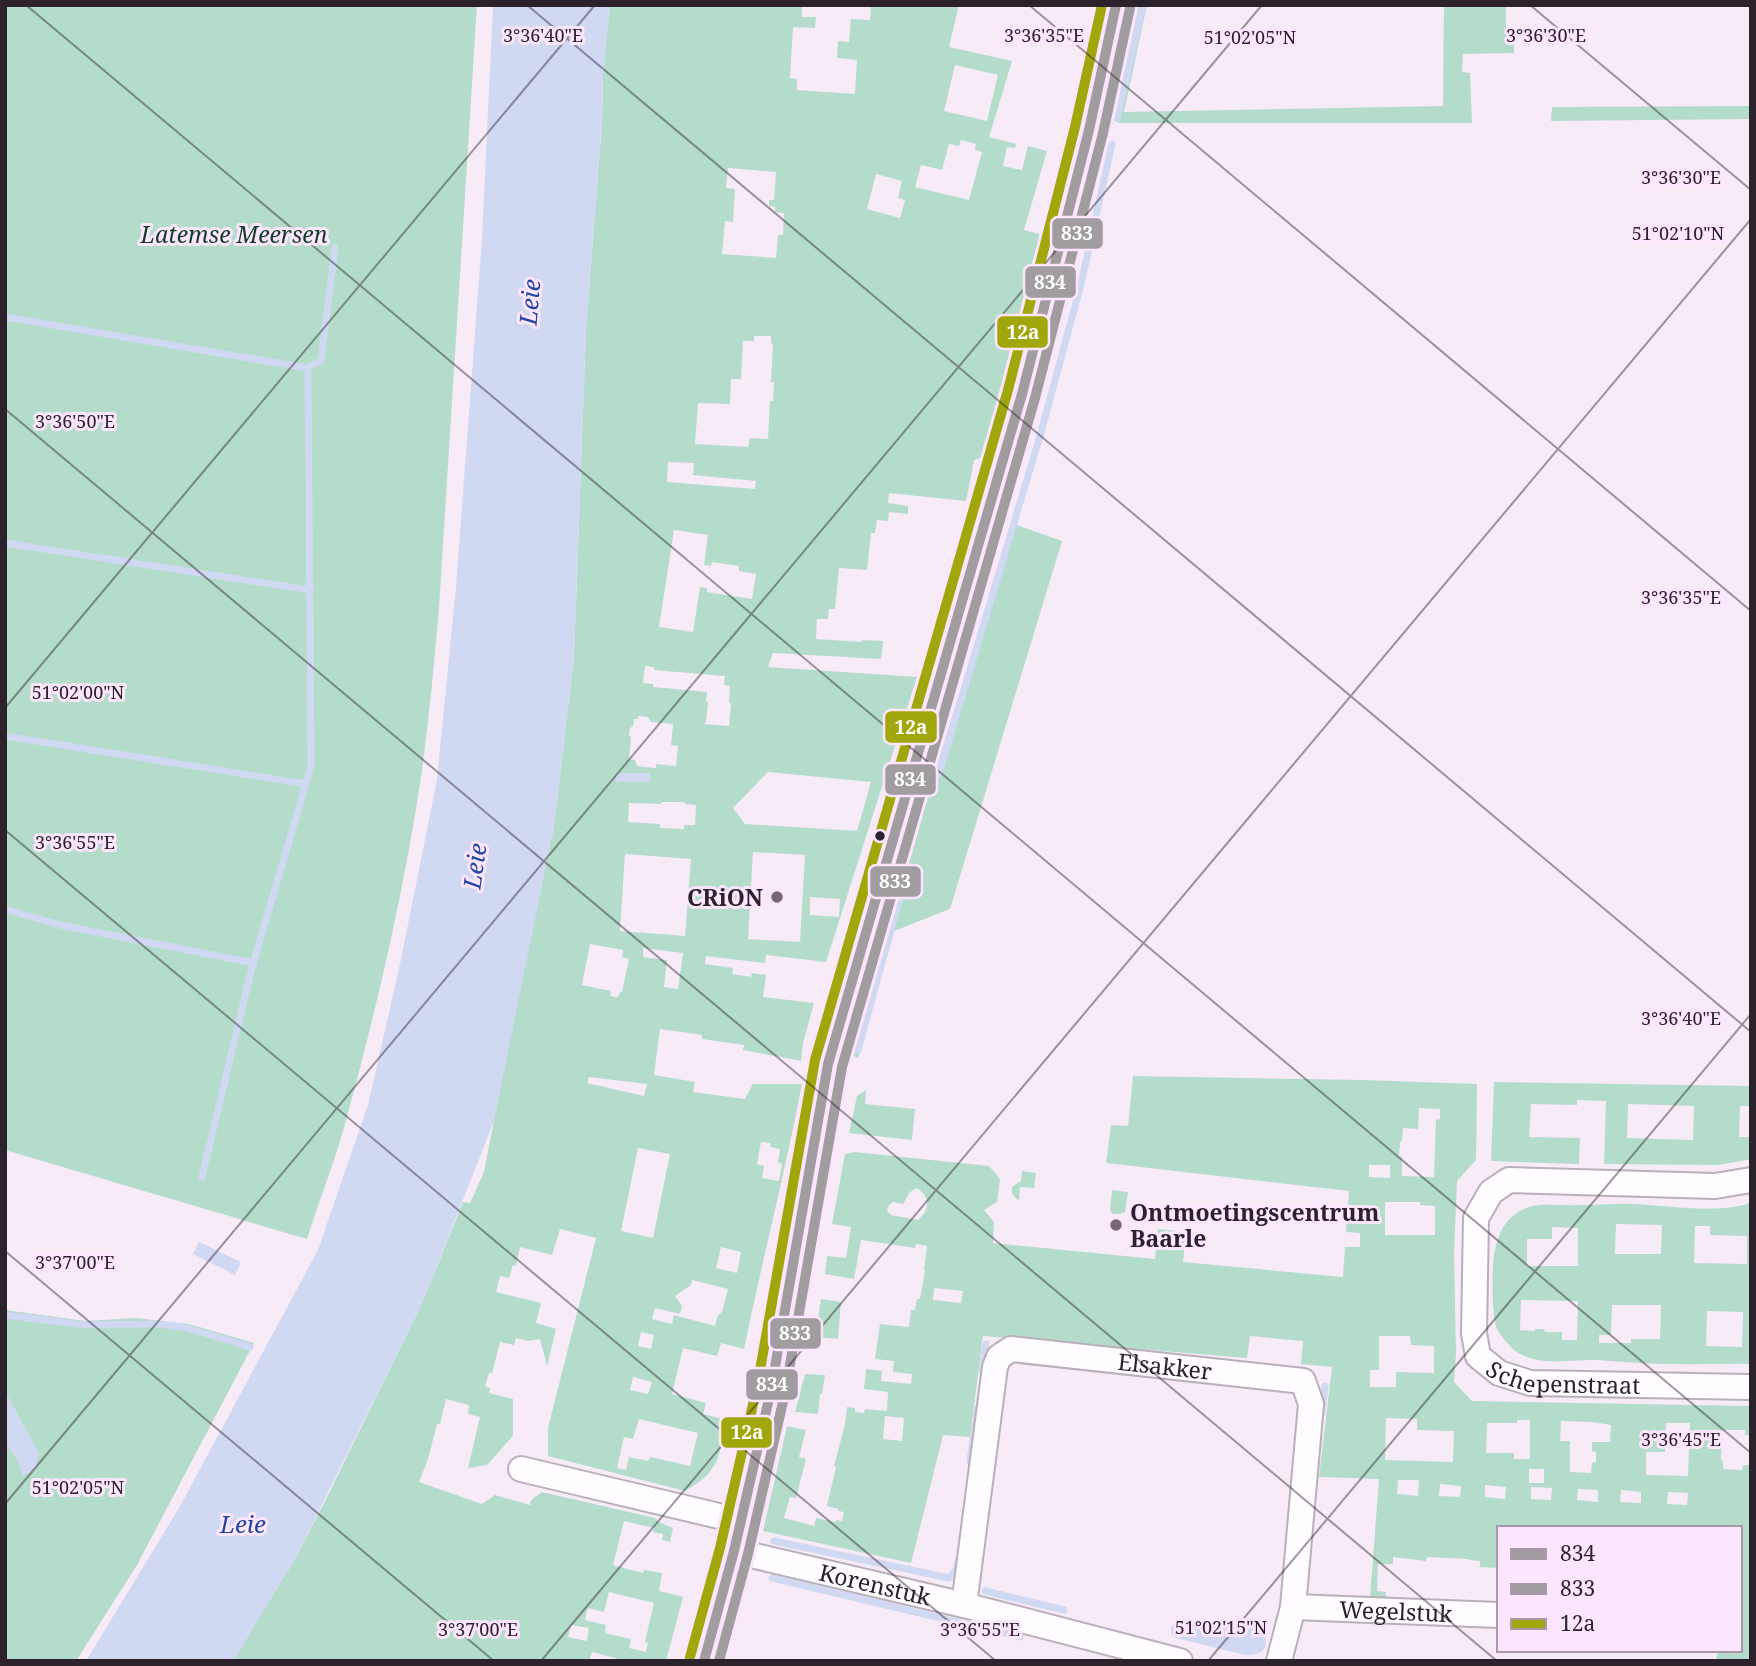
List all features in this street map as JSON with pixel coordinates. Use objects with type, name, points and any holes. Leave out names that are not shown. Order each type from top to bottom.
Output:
[{"type":"main road","points":[[704,1661],[771,1390],[828,1064],[1022,394],[1089,130],[1116,5]]},
{"type":"street","name":"Schepenstraat","points":[[1751,1180],[1715,1185],[1508,1180],[1491,1192],[1476,1218],[1474,1333],[1478,1356],[1499,1373],[1530,1383],[1751,1387]]},
{"type":"street","name":"Elsakker","points":[[964,1605],[995,1367],[999,1357],[1011,1349],[1303,1381],[1311,1404],[1293,1607],[1279,1661]]},
{"type":"street","name":"Korenstuk","points":[[521,1469],[964,1605],[1180,1661]]},
{"type":"street","name":"Wegelstuk","points":[[1293,1607],[1497,1615]]},
{"type":"green space","name":"Latemse Meersen","points":[[5,5],[477,5],[439,608],[421,777],[398,904],[370,1030],[344,1129],[307,1239],[5,1150]]},
{"type":"green space","points":[[610,5],[802,5],[802,17],[816,17],[815,28],[793,27],[790,78],[797,79],[797,90],[855,94],[857,60],[837,58],[838,41],[849,42],[851,19],[870,20],[871,5],[959,5],[949,47],[1012,61],[989,137],[1016,144],[1015,148],[1007,147],[1003,166],[1022,170],[1028,146],[1047,151],[1024,230],[1043,235],[984,457],[974,460],[966,501],[889,493],[888,503],[908,506],[908,514],[889,512],[888,521],[877,520],[875,533],[871,533],[867,570],[839,568],[835,609],[829,609],[828,619],[817,619],[816,639],[883,641],[881,659],[773,653],[768,667],[917,677],[826,962],[766,955],[765,963],[706,956],[705,964],[733,968],[732,974],[751,977],[752,973],[766,975],[763,997],[814,1003],[801,1061],[743,1050],[744,1045],[702,1039],[702,1035],[660,1029],[654,1075],[695,1082],[693,1092],[745,1099],[753,1084],[802,1084],[744,1349],[721,1343],[717,1356],[683,1348],[672,1394],[706,1403],[703,1414],[727,1420],[716,1462],[705,1476],[685,1491],[548,1456],[548,1428],[596,1238],[560,1229],[552,1255],[520,1247],[516,1266],[513,1265],[509,1278],[500,1276],[496,1292],[541,1303],[536,1323],[556,1329],[547,1366],[540,1339],[528,1341],[516,1338],[514,1345],[500,1342],[492,1373],[489,1373],[485,1386],[490,1388],[489,1393],[513,1399],[513,1436],[487,1465],[468,1468],[480,1417],[468,1414],[469,1405],[446,1399],[419,1482],[482,1504],[495,1495],[530,1505],[531,1500],[542,1492],[655,1518],[673,1528],[670,1542],[662,1540],[663,1534],[653,1532],[654,1528],[624,1521],[613,1565],[643,1573],[644,1570],[662,1573],[659,1591],[683,1597],[666,1661],[626,1661],[592,1652],[589,1661],[234,1661],[294,1561],[329,1493],[423,1301],[463,1202],[470,1203],[484,1172],[554,826],[574,657],[586,329],[602,123],[603,75]],"holes":[[[955,65],[998,75],[987,121],[944,111]],[[961,140],[976,144],[975,150],[982,152],[969,200],[915,187],[921,165],[942,170],[949,144],[959,146]],[[728,168],[776,172],[774,200],[769,200],[769,206],[775,207],[775,212],[784,213],[783,235],[778,235],[776,258],[722,254],[725,221],[733,222],[735,189],[726,188]],[[876,174],[902,181],[898,198],[905,200],[900,218],[867,209]],[[754,336],[771,336],[771,382],[774,382],[768,439],[750,438],[748,447],[695,444],[698,403],[730,404],[731,379],[741,379],[743,341],[754,341]],[[668,462],[694,463],[693,475],[756,481],[755,489],[667,482]],[[674,530],[708,535],[704,565],[711,566],[712,562],[739,566],[739,571],[756,574],[752,599],[707,592],[707,588],[700,587],[693,632],[659,627]],[[645,666],[654,667],[654,670],[725,676],[724,685],[730,686],[729,726],[704,724],[707,692],[653,687],[653,684],[643,683]],[[639,716],[648,717],[651,722],[673,724],[671,745],[678,746],[676,766],[637,766],[635,760],[629,759],[630,728],[634,719]],[[768,772],[871,782],[857,831],[745,824],[733,808]],[[685,802],[696,805],[695,825],[684,825],[684,829],[660,828],[660,824],[628,822],[629,803]],[[753,852],[805,855],[800,942],[748,939]],[[625,854],[691,859],[685,936],[620,931]],[[810,897],[840,899],[839,917],[810,915]],[[590,944],[623,950],[622,957],[629,959],[622,992],[618,997],[610,996],[611,991],[582,985]],[[643,948],[683,953],[678,989],[664,987],[667,960],[643,957]],[[589,1077],[647,1084],[644,1096],[587,1083]],[[761,1142],[771,1143],[770,1147],[780,1149],[778,1162],[782,1164],[779,1181],[762,1178],[764,1166],[757,1164]],[[638,1148],[670,1154],[653,1238],[621,1231]],[[721,1247],[741,1252],[737,1273],[716,1268]],[[692,1280],[728,1289],[715,1326],[674,1315],[672,1324],[652,1319],[655,1308],[680,1314],[682,1306],[675,1296],[691,1285]],[[641,1332],[654,1335],[651,1349],[638,1346]],[[633,1377],[652,1382],[648,1394],[630,1390]],[[639,1419],[698,1433],[690,1466],[650,1457],[648,1461],[629,1457],[626,1470],[617,1468],[624,1437],[633,1439]],[[609,1592],[654,1603],[645,1642],[648,1643],[646,1652],[629,1648],[631,1639],[605,1633],[606,1625],[585,1620],[588,1608],[604,1612]],[[571,1625],[589,1628],[587,1641],[568,1637]]]},
{"type":"green space","points":[[1132,5],[1147,5],[1124,112],[1443,106],[1444,5],[1506,5],[1506,30],[1514,30],[1514,53],[1463,54],[1462,72],[1470,73],[1472,123],[1120,123],[1110,120],[1108,115]]},
{"type":"green space","points":[[1751,106],[1751,119],[1551,121],[1552,107]]},
{"type":"green space","points":[[1014,524],[1062,541],[950,909],[894,931],[858,1058],[848,1053],[896,892]]},
{"type":"green space","points":[[1133,1076],[1477,1084],[1476,1160],[1457,1181],[1454,1382],[1472,1401],[1751,1406],[1751,1435],[1745,1435],[1745,1430],[1722,1430],[1721,1460],[1723,1469],[1742,1470],[1743,1465],[1751,1465],[1751,1661],[1716,1661],[1718,1652],[1742,1652],[1742,1526],[1497,1526],[1497,1568],[1480,1567],[1480,1561],[1468,1559],[1427,1557],[1426,1561],[1393,1557],[1393,1564],[1378,1564],[1377,1591],[1386,1592],[1386,1599],[1370,1598],[1379,1479],[1319,1477],[1332,1367],[1301,1364],[1303,1341],[1250,1336],[1247,1358],[983,1336],[970,1437],[943,1435],[911,1563],[763,1531],[787,1426],[806,1430],[799,1457],[806,1459],[796,1498],[790,1497],[784,1518],[814,1526],[816,1518],[842,1521],[844,1512],[827,1506],[847,1407],[864,1413],[865,1409],[887,1411],[888,1392],[864,1389],[866,1369],[882,1371],[881,1381],[911,1384],[912,1374],[893,1372],[894,1361],[875,1359],[880,1324],[909,1327],[911,1310],[915,1310],[917,1299],[920,1299],[927,1246],[916,1244],[915,1248],[861,1240],[854,1279],[825,1274],[827,1256],[846,1258],[851,1227],[832,1224],[845,1154],[855,1152],[989,1166],[1000,1179],[997,1202],[984,1210],[994,1222],[993,1243],[1155,1259],[1158,1229],[1186,1232],[1183,1262],[1343,1277],[1345,1247],[1360,1247],[1360,1233],[1346,1232],[1349,1191],[1106,1163],[1111,1125],[1128,1126]],"holes":[[[1419,1108],[1440,1109],[1440,1119],[1436,1120],[1434,1177],[1402,1176],[1402,1157],[1399,1156],[1403,1128],[1418,1129]],[[1369,1165],[1390,1165],[1390,1178],[1369,1177]],[[917,1188],[927,1200],[927,1208],[918,1220],[891,1215],[887,1211],[893,1202],[903,1204],[910,1192]],[[1385,1202],[1420,1202],[1420,1205],[1435,1206],[1435,1235],[1385,1235]],[[934,1288],[963,1291],[961,1303],[933,1300]],[[1379,1336],[1410,1336],[1411,1345],[1434,1346],[1434,1373],[1396,1372],[1396,1387],[1370,1387],[1370,1370],[1379,1370]],[[885,1416],[904,1418],[902,1441],[883,1439]],[[1386,1418],[1417,1419],[1417,1430],[1454,1431],[1453,1462],[1385,1460]],[[1530,1420],[1530,1459],[1514,1459],[1514,1453],[1486,1453],[1487,1423]],[[1561,1421],[1611,1425],[1610,1442],[1592,1442],[1596,1462],[1592,1463],[1591,1473],[1570,1472],[1570,1441],[1560,1441]],[[1666,1423],[1690,1423],[1688,1476],[1646,1475],[1646,1452],[1665,1452]],[[1529,1469],[1544,1469],[1544,1483],[1529,1483]],[[1398,1480],[1419,1480],[1418,1496],[1397,1494]],[[1440,1484],[1461,1486],[1460,1497],[1439,1496]],[[1485,1485],[1506,1487],[1505,1499],[1485,1497]],[[1531,1487],[1552,1488],[1551,1500],[1531,1499]],[[1578,1489],[1598,1490],[1598,1502],[1577,1500]],[[1621,1490],[1641,1492],[1641,1503],[1620,1502]],[[1668,1492],[1688,1493],[1687,1505],[1667,1504]]]},
{"type":"green space","points":[[1494,1082],[1751,1086],[1751,1106],[1740,1106],[1739,1137],[1751,1137],[1751,1159],[1719,1165],[1604,1164],[1606,1101],[1577,1100],[1577,1105],[1531,1104],[1529,1137],[1580,1138],[1579,1164],[1491,1161]],"holes":[[[1628,1104],[1694,1106],[1693,1140],[1627,1138]]]},
{"type":"green space","points":[[866,1090],[865,1104],[915,1109],[912,1140],[849,1133],[857,1096]]},
{"type":"green space","points":[[1022,1171],[1036,1173],[1034,1188],[1020,1187],[1019,1201],[1012,1194],[1012,1187],[1021,1181]]},
{"type":"green space","points":[[1112,1190],[1128,1192],[1125,1212],[1113,1214],[1110,1210]]},
{"type":"green space","points":[[1751,1203],[1751,1364],[1544,1361],[1523,1356],[1514,1350],[1497,1329],[1493,1289],[1496,1247],[1506,1223],[1520,1211],[1547,1205],[1628,1204],[1708,1209]],"holes":[[[1616,1224],[1662,1225],[1661,1254],[1615,1254]],[[1695,1226],[1710,1226],[1710,1235],[1747,1236],[1747,1264],[1694,1263]],[[1552,1227],[1578,1228],[1578,1266],[1527,1266],[1527,1239],[1552,1239]],[[1521,1300],[1578,1301],[1577,1340],[1562,1340],[1562,1332],[1545,1332],[1544,1329],[1520,1330]],[[1612,1305],[1661,1305],[1660,1339],[1599,1343],[1599,1335],[1611,1335]],[[1707,1311],[1743,1312],[1742,1347],[1706,1346]]]},
{"type":"green space","points":[[821,1299],[841,1302],[838,1339],[815,1337]]},
{"type":"green space","points":[[5,1310],[85,1321],[135,1318],[189,1324],[254,1343],[137,1565],[76,1661],[5,1661]]},
{"type":"green space","points":[[805,1374],[825,1375],[818,1414],[795,1412]]},
{"type":"water","name":"Leie","points":[[493,5],[610,5],[586,329],[574,657],[554,826],[494,1121],[423,1301],[294,1561],[234,1661],[86,1661],[179,1508],[318,1250],[368,1105],[437,780],[456,587],[482,238]]},
{"type":"water","points":[[616,773],[650,773],[650,782],[616,782]]},
{"type":"water","points":[[199,1242],[241,1262],[235,1275],[193,1254]]},
{"type":"water","points":[[5,1391],[39,1453],[35,1470],[23,1476],[17,1460],[5,1442]]},
{"type":"water","points":[[1178,1620],[1261,1629],[1266,1640],[1265,1648],[1257,1654],[1245,1655],[1176,1638],[1171,1633],[1171,1627]]},
{"type":"waterway","points":[[1117,118],[1143,5]]},
{"type":"waterway","points":[[939,773],[1040,436],[1081,284],[1112,144]]},
{"type":"waterway","points":[[202,1177],[251,971],[311,766],[308,368],[321,360],[335,248]]},
{"type":"waterway","points":[[5,317],[308,368]]},
{"type":"waterway","points":[[5,543],[310,590]]},
{"type":"waterway","points":[[5,736],[306,784]]},
{"type":"waterway","points":[[858,1050],[905,879]]},
{"type":"waterway","points":[[5,909],[60,925],[254,963]]},
{"type":"waterway","points":[[5,1315],[85,1325],[161,1324],[187,1328],[250,1347]]},
{"type":"waterway","points":[[982,1371],[986,1344]]},
{"type":"waterway","points":[[1322,1413],[1325,1386]]},
{"type":"waterway","points":[[970,1461],[978,1407]]},
{"type":"waterway","points":[[774,1541],[949,1578],[957,1569],[958,1561]]},
{"type":"waterway","points":[[772,1578],[1020,1637]]},
{"type":"waterway","points":[[985,1591],[1064,1610]]},
{"type":"transit line","name":"12a","points":[[690,1657],[720,1548],[757,1387],[815,1060],[1008,390],[1075,127],[1102,5]]},
{"type":"transit line","name":"834","points":[[704,1661],[734,1551],[771,1390],[828,1064],[1022,394],[1089,130],[1116,5]]},
{"type":"transit line","name":"833","points":[[719,1661],[748,1554],[785,1393],[842,1067],[1035,398],[1103,133],[1130,8]]},
{"type":"place","name":"CRiON","points":[[777,897]]},
{"type":"place","name":"Ontmoetingscentrum Baarle","points":[[1116,1225]]}]
